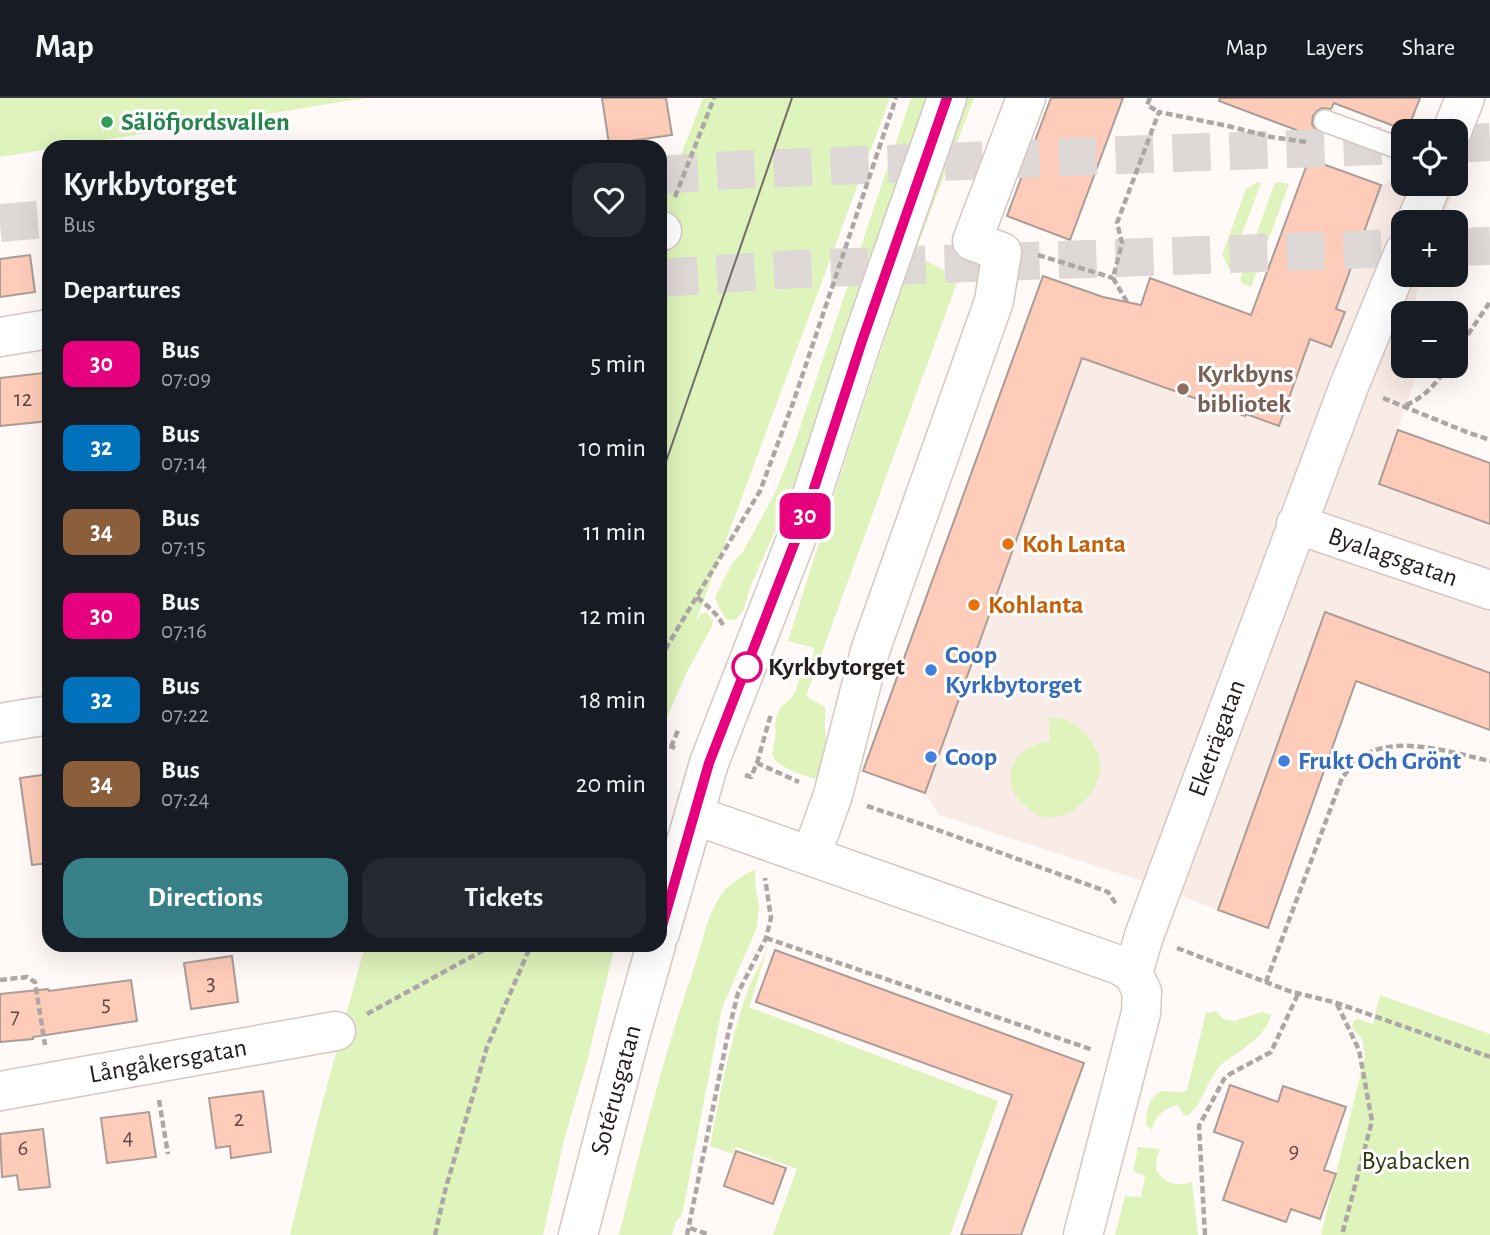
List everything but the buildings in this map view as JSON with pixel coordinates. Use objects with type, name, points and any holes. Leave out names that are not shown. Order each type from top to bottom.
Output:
[{"type":"street","points":[[667,909],[709,763],[805,516],[862,341],[947,98]]},
{"type":"street","points":[[811,856],[833,795],[870,651],[993,301],[1002,252],[972,241],[1026,98]]},
{"type":"street","points":[[1457,119],[1465,98]]},
{"type":"street","points":[[1477,98],[1490,103]]},
{"type":"street","name":"Eketrägatan","points":[[1133,973],[1144,936],[1296,524],[1391,284]]},
{"type":"street","points":[[0,337],[42,330]]},
{"type":"street","name":"Byalagsgatan","points":[[1296,524],[1490,590]]},
{"type":"street","points":[[0,723],[42,716]]},
{"type":"street","points":[[694,815],[1119,965],[1133,973],[1142,992],[1141,1013],[1083,1235]]},
{"type":"street","name":"Sotérusgatan","points":[[578,1235],[654,952]]},
{"type":"street","name":"Långåkersgatan","points":[[0,1091],[336,1031]]},
{"type":"lane","points":[[1325,121],[1391,145]]},
{"type":"path","points":[[667,216],[713,98]]},
{"type":"path","points":[[667,646],[760,491],[793,403],[896,98]]},
{"type":"path","points":[[1150,98],[1147,106],[1159,112],[1271,137],[1316,144]]},
{"type":"path","points":[[1113,278],[1122,243],[1117,223],[1159,112]]},
{"type":"path","points":[[1002,252],[1042,256],[1113,278],[1127,302]]},
{"type":"path","points":[[1468,334],[1490,302]]},
{"type":"path","points":[[1405,406],[1418,400],[1438,378]]},
{"type":"path","points":[[1349,386],[1490,440]]},
{"type":"path","points":[[697,597],[720,617],[724,629]]},
{"type":"path","points":[[671,747],[680,727]]},
{"type":"path","points":[[667,745],[751,777],[757,763],[809,787],[927,826],[1108,892],[1135,932],[1144,936],[1266,982],[1337,1003],[1490,1057]]},
{"type":"path","points":[[1266,982],[1342,778],[1360,758],[1380,748],[1417,746],[1490,761]]},
{"type":"path","points":[[687,1235],[727,1034],[738,993],[766,938],[771,918],[764,873],[771,842]]},
{"type":"path","points":[[766,938],[1128,1062]]},
{"type":"path","points":[[336,1031],[480,952]]},
{"type":"path","points":[[435,1235],[487,1047],[528,952]]},
{"type":"path","points":[[0,980],[27,977],[35,982],[51,1082]]},
{"type":"path","points":[[1205,1235],[1199,1126],[1224,1079],[1271,1052],[1298,993]]},
{"type":"path","points":[[1337,1003],[1359,1051],[1372,1121],[1342,1235]]},
{"type":"path","points":[[153,1064],[168,1154]]},
{"type":"path","points":[[690,1228],[710,1235]]},
{"type":"shaded area","points":[[1391,180],[1391,196],[1452,196],[1446,210],[1391,210],[1391,287],[1420,287],[1414,301],[1391,301],[1391,378],[1416,378],[1379,484],[1490,524],[1490,673],[1325,613],[1218,910],[1139,880],[939,815],[925,793],[1089,340],[1245,416],[1246,414],[1279,426],[1310,339],[1331,346],[1345,312],[1336,309],[1381,185]]},
{"type":"green space","name":"Sälöfjordsvallen","points":[[0,98],[366,98],[104,140],[42,140],[42,150],[0,157]]},
{"type":"green space","points":[[703,98],[890,98],[696,621],[702,613],[707,613],[713,620],[712,626],[667,717],[667,191]]},
{"type":"green space","points":[[911,98],[926,98],[793,491],[751,585],[743,611],[735,620],[726,619],[715,597],[732,563],[743,552],[775,493],[793,448]]},
{"type":"green space","points":[[966,98],[974,98],[914,255],[959,277],[806,696],[825,707],[827,754],[818,780],[786,768],[772,755],[776,718],[781,706],[794,694],[802,667],[809,669],[815,648],[788,641],[875,369]]},
{"type":"green space","points":[[1277,182],[1289,184],[1251,287],[1240,280]]},
{"type":"green space","points":[[1261,183],[1229,269],[1222,255],[1246,189]]},
{"type":"green space","points":[[1049,717],[1070,722],[1083,731],[1096,749],[1100,764],[1099,775],[1089,796],[1071,811],[1049,817],[1036,814],[1021,802],[1012,789],[1011,773],[1021,754],[1050,741]]},
{"type":"green space","points":[[755,869],[759,905],[757,927],[722,1008],[682,1215],[676,1221],[672,1235],[619,1235],[662,1069],[708,922],[724,891]]},
{"type":"green space","points":[[767,950],[749,1007],[998,1101],[950,1235],[773,1235],[797,1169],[736,1147],[733,1154],[710,1146],[736,1029],[748,990]]},
{"type":"green space","points":[[363,952],[613,952],[587,1062],[564,1140],[543,1235],[290,1235]]},
{"type":"green space","name":"Byabacken","points":[[1380,995],[1490,1034],[1490,1235],[1321,1235],[1365,1056],[1362,1038],[1352,1026],[1354,1020],[1358,1019],[1373,1024]]},
{"type":"green space","points":[[1216,1011],[1223,1019],[1235,1021],[1262,1012],[1271,1015],[1263,1031],[1251,1043],[1222,1064],[1189,1115],[1184,1116],[1178,1105],[1169,1108],[1161,1113],[1152,1130],[1146,1125],[1152,1099],[1164,1091],[1187,1090],[1206,1012]]},
{"type":"green space","points":[[1138,1147],[1160,1149],[1156,1170],[1167,1181],[1176,1184],[1192,1182],[1198,1235],[1115,1235],[1125,1196],[1141,1197],[1145,1175],[1133,1172]]},
{"type":"tunnel","points":[[1468,143],[1490,142]]},
{"type":"tunnel","points":[[667,175],[1391,145]]},
{"type":"tunnel","points":[[0,223],[42,220]]},
{"type":"tunnel","points":[[1468,247],[1490,246]]},
{"type":"tunnel","points":[[667,278],[797,269],[1391,248]]},
{"type":"tram line","points":[[667,459],[792,98]]},
{"type":"bus line","name":"30","points":[[667,909],[709,763],[805,516],[862,341],[947,98]]},
{"type":"place","name":"Sälöfjordsvallen","points":[[107,122]]},
{"type":"place","name":"Kyrkbyns bibliotek","points":[[1183,389]]},
{"type":"place","name":"Koh Lanta","points":[[1008,544]]},
{"type":"place","name":"Kohlanta","points":[[974,605]]},
{"type":"place","name":"Kyrkbytorget","points":[[747,667]]},
{"type":"place","name":"Coop Kyrkbytorget","points":[[931,670]]},
{"type":"place","name":"Coop","points":[[931,757]]},
{"type":"place","name":"Frukt Och Grönt","points":[[1284,761]]}]
